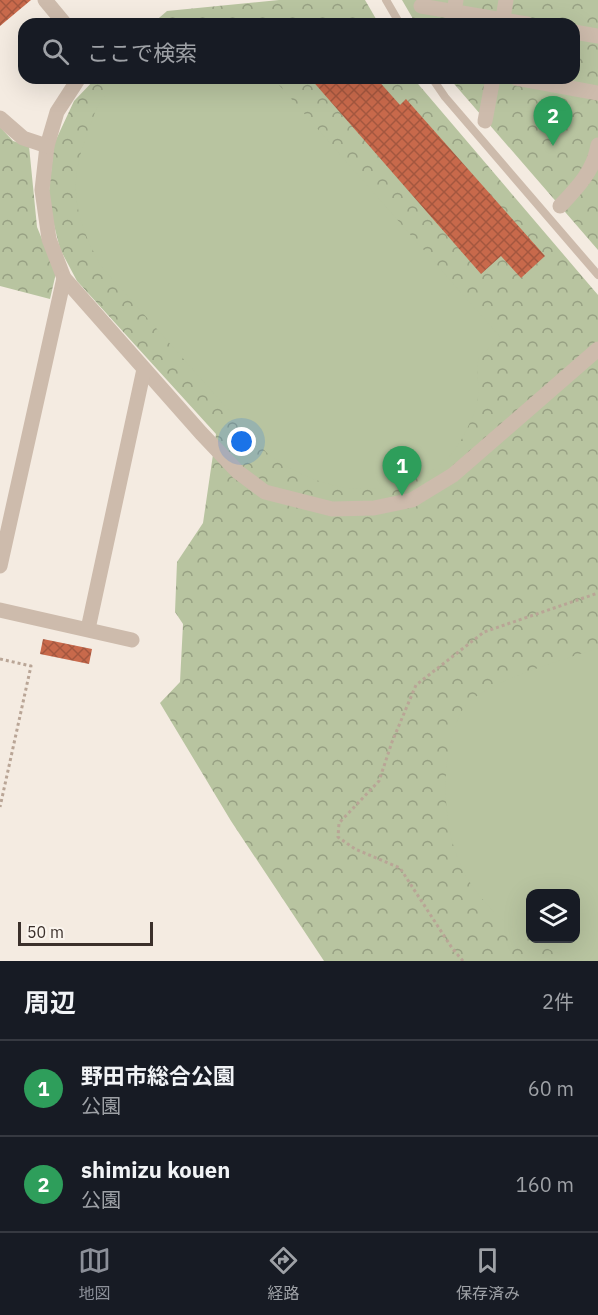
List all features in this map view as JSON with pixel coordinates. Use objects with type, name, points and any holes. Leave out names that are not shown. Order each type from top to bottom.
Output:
[{"type":"street","points":[[45,0],[60,18]]},
{"type":"street","points":[[504,18],[506,0]]},
{"type":"street","points":[[421,6],[483,18]]},
{"type":"street","points":[[580,33],[598,36]]},
{"type":"street","points":[[75,84],[57,112],[47,146],[42,190],[44,217],[64,278],[238,472],[265,492],[332,509],[374,508],[412,500],[453,475],[598,348]]},
{"type":"street","points":[[485,121],[492,84]]},
{"type":"street","points":[[549,84],[598,93]]},
{"type":"street","points":[[0,118],[23,138],[47,146]]},
{"type":"street","points":[[560,206],[584,179],[593,164],[598,145]]},
{"type":"street","points":[[0,566],[64,278]]},
{"type":"street","points":[[88,629],[144,369]]},
{"type":"street","points":[[0,610],[132,640]]},
{"type":"lane","points":[[386,0],[396,18]]},
{"type":"lane","points":[[436,84],[598,274]]},
{"type":"path","points":[[463,961],[452,948],[400,868],[355,849],[338,837],[339,823],[380,781],[392,742],[416,685],[484,633],[598,593]]},
{"type":"path","points":[[0,659],[31,666],[0,807]]},
{"type":"green space","points":[[279,0],[365,0],[376,18],[159,18],[167,11]]},
{"type":"green space","points":[[402,0],[598,0],[598,250],[454,84],[580,84],[580,18],[412,18]]},
{"type":"green space","points":[[90,84],[418,84],[598,295],[598,961],[324,961],[231,821],[160,703],[180,682],[183,624],[175,612],[177,562],[203,523],[216,434],[77,281],[60,249],[51,213],[49,191],[54,144],[74,101]]},
{"type":"green space","points":[[127,84],[278,84],[501,338],[479,356],[478,397],[475,411],[459,444],[438,466],[422,476],[397,485],[358,489],[319,481],[283,464],[266,452],[101,266],[79,214],[76,182],[78,165],[95,111],[101,101],[111,92]]},
{"type":"green space","points":[[0,127],[13,141],[29,146],[37,227],[56,273],[50,299],[0,286]]},
{"type":"green space","points":[[598,648],[598,961],[578,959],[536,943],[580,943],[580,889],[526,889],[526,936],[501,918],[472,885],[455,851],[450,831],[447,810],[447,766],[455,726],[463,709],[472,699],[486,690],[546,665]]},
{"type":"building","points":[[0,0],[31,0],[0,26]]},
{"type":"building","points":[[315,84],[381,84],[400,105],[406,99],[545,256],[521,278],[501,256],[481,274]]},
{"type":"building","points":[[43,639],[92,649],[89,664],[40,654]]},
{"type":"place","name":"shimizu kouen","points":[[553,146]]},
{"type":"place","name":"野田市総合公園","points":[[402,496]]}]
